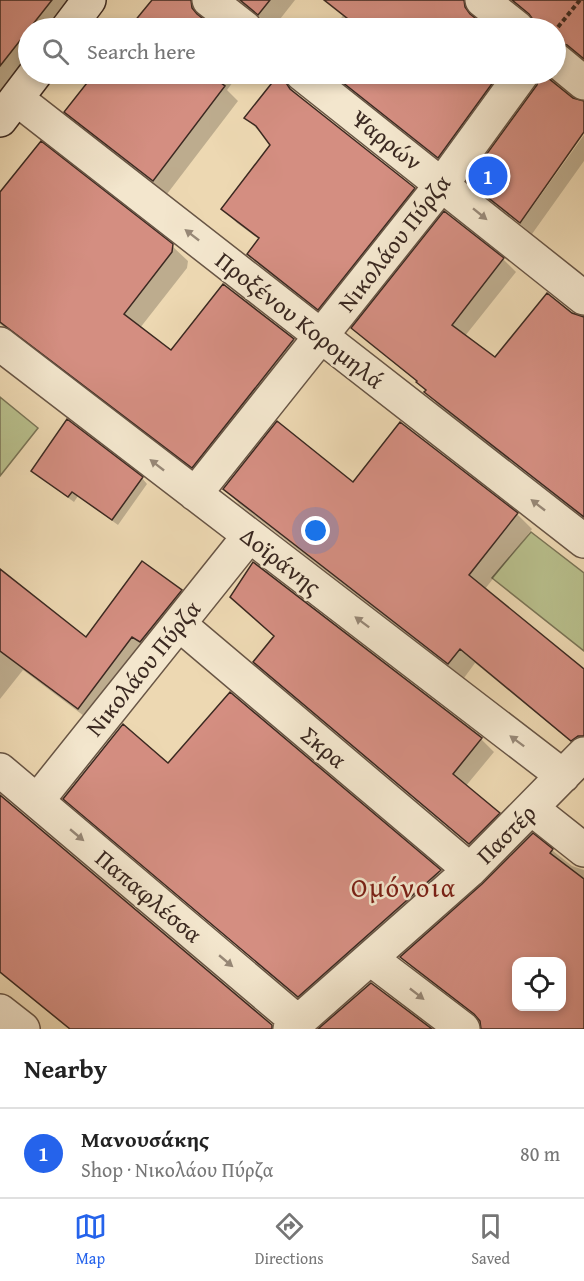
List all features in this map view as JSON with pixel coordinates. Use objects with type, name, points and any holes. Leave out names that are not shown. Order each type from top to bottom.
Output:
[{"type":"street","points":[[76,18],[89,0]]},
{"type":"street","points":[[209,0],[232,18]]},
{"type":"street","points":[[482,0],[504,18]]},
{"type":"street","points":[[566,68],[584,82]]},
{"type":"street","name":"Ψαρρών","points":[[315,84],[584,298]]},
{"type":"street","name":"Νικολάου Πύρζα","points":[[195,494],[442,184],[515,84]]},
{"type":"street","name":"Προξένου Κορομηλά","points":[[17,97],[584,541]]},
{"type":"street","name":"Δοϊράνης","points":[[0,344],[249,536],[574,765]]},
{"type":"street","name":"Νικολάου Πύρζα","points":[[37,801],[249,536]]},
{"type":"street","name":"Σκρα","points":[[178,624],[470,870]]},
{"type":"street","name":"Παστέρ","points":[[294,1026],[470,870],[574,765]]},
{"type":"street","name":"Παπαφλέσσα","points":[[0,770],[294,1026]]},
{"type":"street","points":[[531,808],[584,850]]},
{"type":"street","points":[[371,959],[463,1029]]},
{"type":"street","points":[[0,1011],[23,1029]]},
{"type":"path","points":[[565,18],[580,0]]},
{"type":"green space","points":[[0,397],[38,428],[0,476]]},
{"type":"green space","points":[[531,532],[584,573],[584,651],[492,578]]},
{"type":"building","points":[[0,0],[52,0],[38,18],[18,18],[18,43],[0,66]]},
{"type":"building","points":[[152,0],[191,0],[192,8],[202,18],[137,18]]},
{"type":"building","points":[[240,0],[270,0],[258,15]]},
{"type":"building","points":[[324,0],[464,0],[465,7],[475,18],[347,18]]},
{"type":"building","points":[[512,0],[584,0],[584,59],[566,45],[566,18],[532,18]]},
{"type":"building","points":[[86,84],[222,84],[225,86],[153,181],[64,112]]},
{"type":"building","points":[[271,84],[287,84],[290,89],[415,188],[318,310],[247,254],[259,238],[221,209],[270,145],[256,126],[244,118]]},
{"type":"building","points":[[345,84],[492,84],[438,158]]},
{"type":"building","points":[[556,84],[573,98],[584,101],[584,132],[520,223],[467,181],[537,85]]},
{"type":"building","points":[[41,141],[173,244],[172,252],[124,314],[171,350],[223,284],[294,339],[192,468],[0,322],[0,192]]},
{"type":"building","points":[[444,211],[504,258],[452,325],[495,357],[547,293],[572,313],[584,317],[584,517],[424,392],[426,390],[417,381],[351,328]]},
{"type":"building","points":[[67,419],[143,477],[112,520],[72,492],[68,497],[31,471]]},
{"type":"building","points":[[277,421],[353,482],[400,422],[518,513],[469,575],[584,669],[584,736],[578,736],[571,741],[460,649],[448,664],[223,489]]},
{"type":"building","points":[[142,561],[182,590],[140,642],[132,637],[78,709],[0,651],[0,569],[86,637]]},
{"type":"building","points":[[253,562],[482,738],[453,774],[500,813],[469,844],[253,662],[274,636],[230,597]]},
{"type":"building","points":[[230,692],[441,870],[298,997],[63,799],[123,724],[168,763]]},
{"type":"building","points":[[0,795],[272,1025],[272,1029],[70,1029],[0,972]]},
{"type":"building","points":[[533,833],[553,849],[550,853],[584,879],[584,1029],[481,1029],[480,1021],[474,1014],[400,957],[482,884]]},
{"type":"building","points":[[371,983],[432,1029],[318,1029]]},
{"type":"place","name":"Μανουσάκης","points":[[488,176]]},
{"type":"district","name":"Ομόνοια","points":[[404,887]]}]
